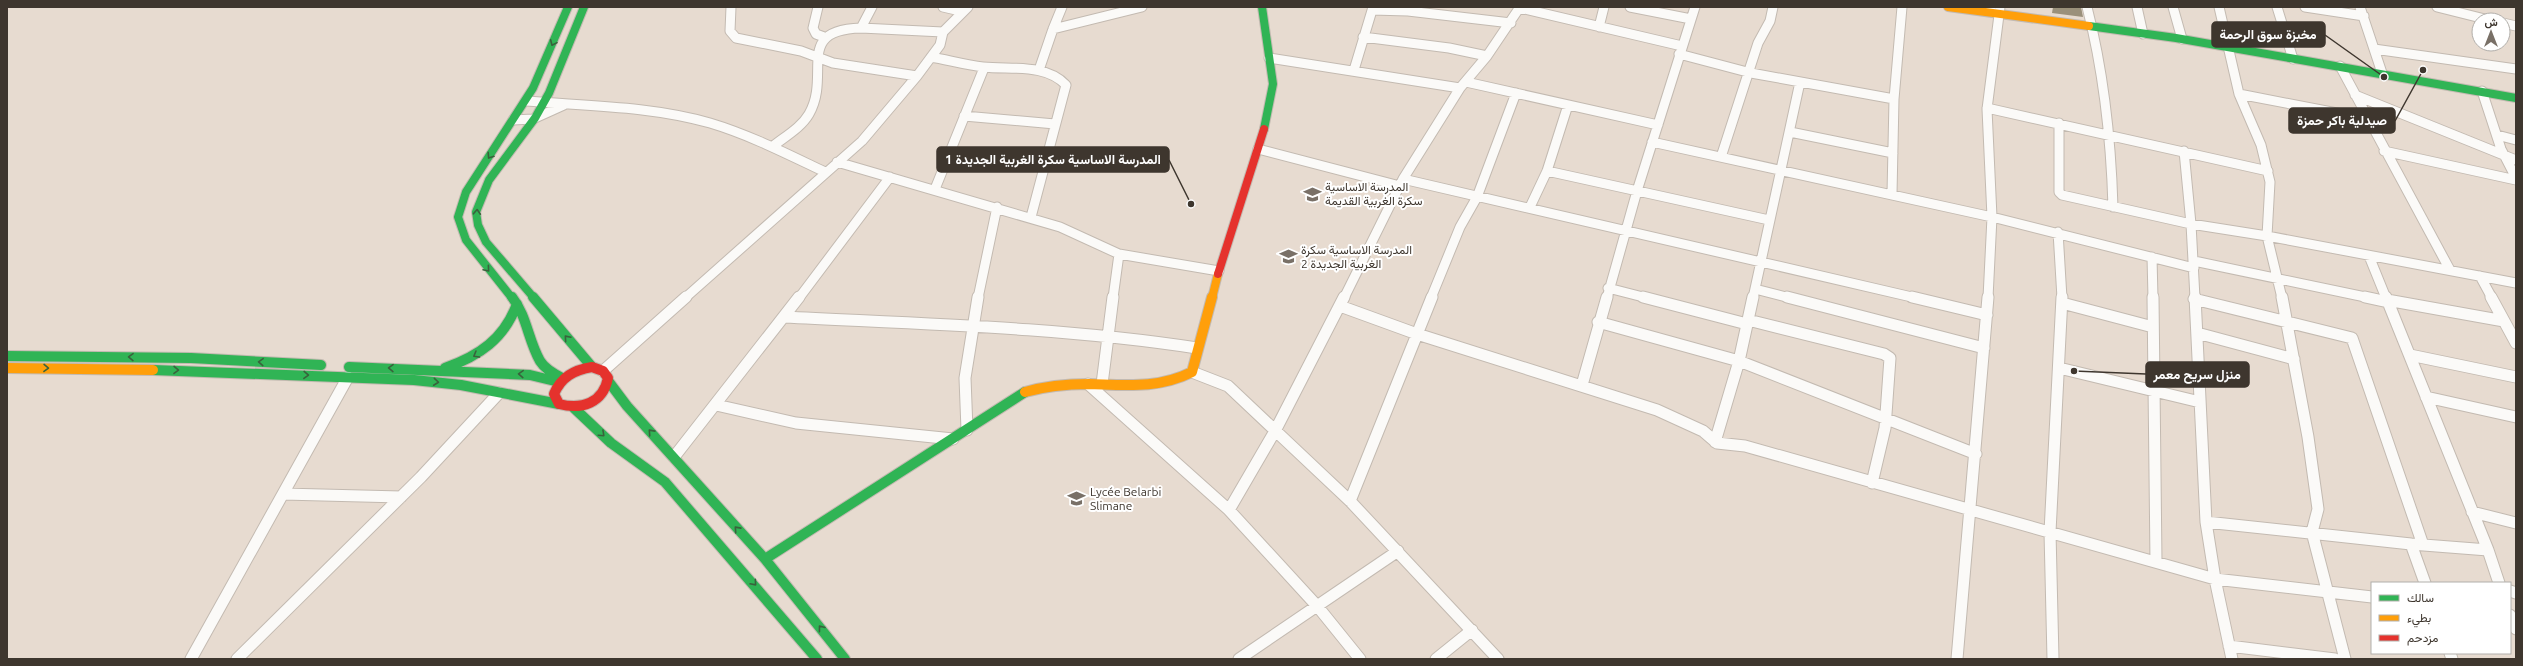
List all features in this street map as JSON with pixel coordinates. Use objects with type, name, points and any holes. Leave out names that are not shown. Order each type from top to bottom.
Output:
[{"type":"street","points":[[560,380],[540,361],[528,326],[517,304],[466,240],[458,217],[466,192],[526,101],[568,7]]},
{"type":"street","points":[[584,7],[544,101],[479,200],[476,210],[477,227],[486,242],[513,275],[592,367],[603,371],[615,393],[765,559],[845,659]]},
{"type":"street","points":[[731,7],[730,31],[736,38],[787,48],[819,59],[857,68],[917,76]]},
{"type":"street","points":[[818,7],[813,28],[816,34],[824,37]]},
{"type":"street","points":[[861,28],[872,7]]},
{"type":"street","points":[[943,7],[956,10],[968,7]]},
{"type":"street","points":[[603,371],[695,291],[883,118],[940,45],[943,32],[968,7]]},
{"type":"street","points":[[1039,70],[1062,7]]},
{"type":"street","points":[[1053,29],[1140,7]]},
{"type":"street","points":[[765,559],[1025,392],[1043,387],[1088,384],[1142,386],[1168,383],[1184,378],[1192,372],[1197,348],[1219,270],[1268,118],[1273,84],[1262,7]]},
{"type":"street","points":[[1599,27],[1604,7]]},
{"type":"street","points":[[1630,7],[1691,19]]},
{"type":"street","points":[[1582,385],[1598,322],[1637,190],[1680,50],[1695,7]]},
{"type":"street","points":[[1721,157],[1751,73],[1759,42],[1773,12],[1773,7]]},
{"type":"street","points":[[1892,194],[1894,99],[1902,7]]},
{"type":"street","points":[[1948,7],[1995,10],[2093,28],[2182,39],[2382,73],[2516,98]]},
{"type":"street","points":[[2087,7],[2101,59],[2111,134],[2113,207]]},
{"type":"street","points":[[2137,7],[2143,34]]},
{"type":"street","points":[[2173,7],[2182,39]]},
{"type":"street","points":[[2219,7],[2239,94],[2261,145],[2268,171],[2270,182],[2267,236],[2279,280],[2285,320],[2294,359],[2308,437],[2318,509],[2312,532],[2326,591],[2345,659]]},
{"type":"street","points":[[2277,7],[2292,58]]},
{"type":"street","points":[[2305,7],[2364,16]]},
{"type":"street","points":[[2360,7],[2382,73]]},
{"type":"street","points":[[2438,7],[2471,15]]},
{"type":"street","points":[[1229,510],[1274,431],[1340,306],[1401,182],[1463,85],[1487,56],[1520,8],[1599,27],[1680,50],[1751,73],[1894,99]]},
{"type":"street","points":[[1354,70],[1372,9],[1409,9],[1511,23]]},
{"type":"street","points":[[1957,659],[1987,315],[1992,217],[1987,108],[1995,10]]},
{"type":"street","points":[[772,147],[809,114],[814,102],[819,59],[824,37],[828,32],[841,27],[943,32]]},
{"type":"street","points":[[1363,37],[1449,48],[1487,56]]},
{"type":"street","points":[[2374,49],[2516,69]]},
{"type":"street","points":[[931,57],[984,68],[1039,70],[1063,80],[1066,85],[1031,217]]},
{"type":"street","points":[[1269,58],[1516,93],[1658,125]]},
{"type":"street","points":[[2340,66],[2384,151],[2450,270]]},
{"type":"street","points":[[934,189],[984,68]]},
{"type":"street","points":[[1715,442],[1739,361],[1800,82]]},
{"type":"street","points":[[2482,91],[2497,135],[2516,179]]},
{"type":"street","points":[[1350,501],[1460,227],[1477,197],[1516,93]]},
{"type":"street","points":[[2239,94],[2368,119]]},
{"type":"street","points":[[2355,95],[2516,160]]},
{"type":"street","points":[[526,101],[544,101],[650,111],[709,122],[772,147],[825,172]]},
{"type":"street","points":[[513,120],[533,119],[564,104]]},
{"type":"street","points":[[1530,208],[1547,171],[1568,105]]},
{"type":"street","points":[[1987,108],[2111,134],[2268,171]]},
{"type":"street","points":[[964,116],[1055,124]]},
{"type":"street","points":[[2059,123],[2059,192],[2066,197],[2191,224],[2267,236],[2516,283]]},
{"type":"street","points":[[1790,132],[1893,153]]},
{"type":"street","points":[[2497,135],[2516,140]]},
{"type":"street","points":[[1652,142],[2058,232],[2152,257],[2504,321]]},
{"type":"street","points":[[1258,149],[1401,182],[1530,208],[1987,315]]},
{"type":"street","points":[[2184,151],[2194,264],[2194,299],[2206,522],[2215,579],[2232,659]]},
{"type":"street","points":[[2384,151],[2516,179]]},
{"type":"street","points":[[836,162],[1060,226],[1119,254],[1219,270]]},
{"type":"street","points":[[1547,171],[1769,220]]},
{"type":"street","points":[[674,457],[784,317],[890,177]]},
{"type":"street","points":[[967,430],[965,378],[971,325],[997,208]]},
{"type":"street","points":[[2054,659],[2050,532],[2062,303],[2058,232]]},
{"type":"street","points":[[1102,384],[1119,254]]},
{"type":"street","points":[[2370,256],[2488,550],[2499,582]]},
{"type":"street","points":[[2152,257],[2155,390],[2156,562]]},
{"type":"street","points":[[2480,276],[2516,343]]},
{"type":"street","points":[[1608,288],[1889,357],[1891,364],[1886,419],[1872,483]]},
{"type":"street","points":[[1755,289],[1984,348]]},
{"type":"street","points":[[2194,299],[2350,336],[2354,341],[2417,545],[2425,582]]},
{"type":"street","points":[[2062,303],[2153,327]]},
{"type":"street","points":[[440,369],[469,359],[493,343],[510,324],[517,304]]},
{"type":"street","points":[[1340,306],[1417,334],[1657,410],[1704,431],[1715,442],[1745,446],[2215,579],[2371,597]]},
{"type":"street","points":[[784,317],[971,325],[1109,334],[1197,348]]},
{"type":"street","points":[[1598,322],[1739,361],[1976,454]]},
{"type":"street","points":[[2196,333],[2294,359]]},
{"type":"street","points":[[7,356],[191,358],[337,366],[440,369],[530,375],[560,380]]},
{"type":"street","points":[[2410,356],[2516,377]]},
{"type":"street","points":[[559,404],[554,394],[560,380],[576,370],[592,367]]},
{"type":"street","points":[[7,368],[188,370],[348,377],[461,385],[574,408],[611,443],[665,482],[817,659]]},
{"type":"street","points":[[2059,368],[2200,402]]},
{"type":"street","points":[[1192,372],[1228,386],[1350,501],[1498,659]]},
{"type":"street","points":[[196,658],[283,494],[348,377]]},
{"type":"street","points":[[574,408],[597,400],[607,388],[609,382]]},
{"type":"street","points":[[1088,384],[1229,510],[1318,607],[1360,659]]},
{"type":"street","points":[[237,659],[401,497],[499,392]]},
{"type":"street","points":[[2426,397],[2516,417]]},
{"type":"street","points":[[716,404],[796,423],[953,439]]},
{"type":"street","points":[[283,494],[401,497]]},
{"type":"street","points":[[2472,512],[2516,523]]},
{"type":"street","points":[[2206,522],[2312,532],[2417,545],[2488,550]]},
{"type":"street","points":[[1239,659],[1318,607],[1398,551]]},
{"type":"street","points":[[2511,618],[2516,629]]},
{"type":"street","points":[[1436,659],[1472,630]]},
{"type":"street","points":[[2229,646],[2335,659]]},
{"type":"building","points":[[2053,7],[2081,7],[2083,17],[2052,13]]},
{"type":"traffic: fast","points":[[562,378],[549,371],[540,361],[528,326],[517,304],[466,240],[458,217],[466,192],[533,88],[568,7]]},
{"type":"traffic: fast","points":[[584,7],[555,82],[535,118],[489,180],[477,208],[476,217],[486,242],[592,367]]},
{"type":"traffic: fast","points":[[1262,7],[1273,84],[1264,129]]},
{"type":"traffic: fast","points":[[2089,26],[2176,38],[2516,98]]},
{"type":"traffic: fast","points":[[445,368],[469,358],[490,345],[499,337],[506,327],[517,304]]},
{"type":"traffic: fast","points":[[7,356],[191,358],[321,365]]},
{"type":"traffic: fast","points":[[349,367],[530,375],[559,382]]},
{"type":"traffic: fast","points":[[153,370],[414,380],[461,385],[559,404]]},
{"type":"traffic: fast","points":[[609,382],[627,406],[765,559],[845,659]]},
{"type":"traffic: fast","points":[[765,559],[1025,392]]},
{"type":"traffic: fast","points":[[574,408],[611,443],[665,482],[817,659]]},
{"type":"traffic: slow","points":[[1948,7],[2089,26]]},
{"type":"traffic: slow","points":[[1025,392],[1073,384],[1129,386],[1155,385],[1180,378],[1192,372],[1218,274]]},
{"type":"traffic: slow","points":[[7,368],[153,370]]},
{"type":"traffic: jam","points":[[1218,274],[1264,129]]},
{"type":"traffic: jam","points":[[592,367],[603,371],[608,378],[606,387],[602,394],[591,403],[583,406],[575,407],[559,404],[554,394],[560,382],[568,374],[592,367]]},
{"type":"place","name":"صيدلية باكر حمزة","points":[[2423,70]]},
{"type":"place","name":"مخبزة سوق الرحمة","points":[[2384,77]]},
{"type":"place","name":"المدرسة الاساسية سكرة الغربية القديمة","points":[[1312,194]]},
{"type":"place","name":"المدرسة الاساسية سكرة الغربية الجديدة 1","points":[[1191,204]]},
{"type":"place","name":"المدرسة الاساسية سكرة الغربية الجديدة 2","points":[[1288,257]]},
{"type":"place","name":"منزل سريح معمر","points":[[2074,371]]},
{"type":"place","name":"Lycée Belarbi Slimane","points":[[1077,499]]}]
